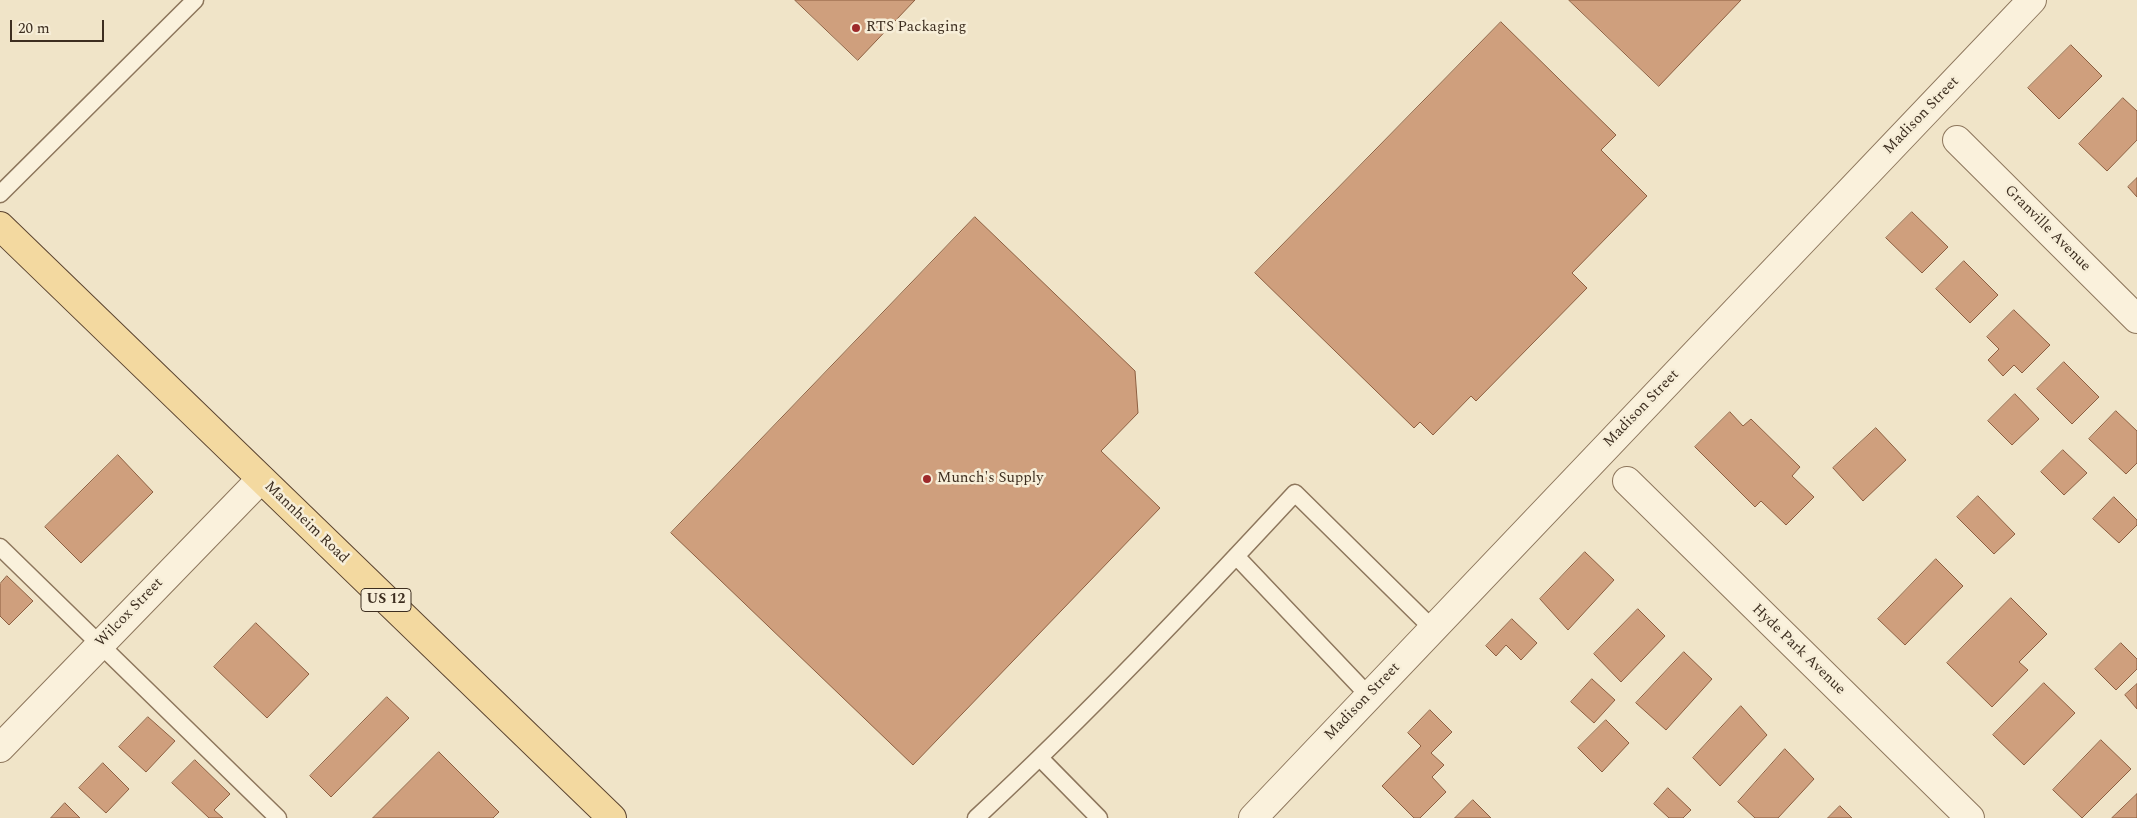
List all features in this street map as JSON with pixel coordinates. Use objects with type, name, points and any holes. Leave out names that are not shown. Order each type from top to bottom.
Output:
[{"type":"main road","name":"Mannheim Road","points":[[0,226],[261,479],[601,814]]},
{"type":"street","name":"Madison Street","points":[[1253,818],[2032,0]]},
{"type":"street","name":"Granville Avenue","points":[[1957,140],[2137,319]]},
{"type":"street","name":"Wilcox Street","points":[[0,748],[261,479]]},
{"type":"street","name":"Hyde Park Avenue","points":[[1627,481],[1970,818]]},
{"type":"lane","points":[[0,194],[195,0]]},
{"type":"lane","points":[[976,818],[1040,758],[1295,493],[1433,629]]},
{"type":"lane","points":[[0,547],[277,818]]},
{"type":"lane","points":[[1236,556],[1369,696]]},
{"type":"lane","points":[[1040,758],[1099,818]]},
{"type":"building","name":"RTS Packaging","points":[[795,0],[915,0],[858,60]]},
{"type":"building","points":[[1569,0],[1741,0],[1659,86]]},
{"type":"building","points":[[1501,22],[1616,135],[1601,150],[1647,196],[1572,273],[1587,288],[1476,401],[1471,396],[1433,435],[1420,422],[1414,428],[1255,273]]},
{"type":"building","points":[[2071,45],[2102,76],[2059,119],[2028,88]]},
{"type":"building","points":[[2123,98],[2137,111],[2137,140],[2107,171],[2079,144]]},
{"type":"building","points":[[2137,178],[2137,197],[2128,187]]},
{"type":"building","points":[[1912,212],[1948,247],[1922,273],[1886,238]]},
{"type":"building","name":"Munch's Supply","points":[[975,217],[1135,371],[1138,413],[1101,451],[1160,508],[913,765],[671,533]]},
{"type":"building","points":[[1964,261],[1998,295],[1970,323],[1936,289]]},
{"type":"building","points":[[2014,310],[2050,345],[2022,373],[2014,365],[2003,376],[1988,360],[1999,349],[1987,337]]},
{"type":"building","points":[[2064,362],[2099,397],[2072,424],[2037,389]]},
{"type":"building","points":[[2015,394],[2039,419],[2012,445],[1988,421]]},
{"type":"building","points":[[2116,411],[2137,431],[2137,463],[2126,474],[2089,439]]},
{"type":"building","points":[[1730,412],[1743,426],[1751,419],[1800,467],[1792,476],[1814,497],[1786,525],[1761,501],[1755,507],[1695,447]]},
{"type":"building","points":[[1876,428],[1906,460],[1863,501],[1833,468]]},
{"type":"building","points":[[2063,450],[2087,473],[2064,495],[2041,472]]},
{"type":"building","points":[[118,455],[153,492],[81,563],[45,527]]},
{"type":"building","points":[[1978,496],[2015,534],[1994,554],[1957,517]]},
{"type":"building","points":[[2114,497],[2137,520],[2137,525],[2119,543],[2093,519]]},
{"type":"building","points":[[1585,552],[1614,580],[1568,630],[1540,599]]},
{"type":"building","points":[[1936,559],[1963,586],[1905,645],[1878,619]]},
{"type":"building","points":[[7,576],[33,601],[9,625],[0,616],[0,584]]},
{"type":"building","points":[[2011,598],[2047,634],[2019,662],[2028,670],[1992,707],[1947,663]]},
{"type":"building","points":[[1638,609],[1665,636],[1621,682],[1594,654]]},
{"type":"building","points":[[1512,619],[1537,643],[1521,660],[1506,645],[1496,656],[1486,646]]},
{"type":"building","points":[[256,623],[309,674],[267,718],[214,667]]},
{"type":"building","points":[[2121,643],[2137,659],[2137,669],[2116,690],[2095,669]]},
{"type":"building","points":[[1684,652],[1712,679],[1666,730],[1636,703]]},
{"type":"building","points":[[1592,679],[1615,700],[1594,723],[1571,702]]},
{"type":"building","points":[[2044,683],[2075,713],[2024,765],[1993,735]]},
{"type":"building","points":[[2137,684],[2137,709],[2125,695]]},
{"type":"building","points":[[387,697],[409,718],[331,797],[310,776]]},
{"type":"building","points":[[1741,706],[1767,735],[1720,786],[1693,758]]},
{"type":"building","points":[[1430,710],[1452,732],[1431,753],[1444,765],[1432,777],[1446,792],[1420,818],[1414,818],[1382,786],[1421,746],[1408,733]]},
{"type":"building","points":[[148,717],[175,741],[146,772],[119,747]]},
{"type":"building","points":[[1606,720],[1629,743],[1602,772],[1578,748]]},
{"type":"building","points":[[2101,740],[2131,769],[2082,818],[2053,790]]},
{"type":"building","points":[[1785,749],[1814,779],[1778,818],[1755,818],[1738,802]]},
{"type":"building","points":[[439,752],[499,812],[493,818],[373,818]]},
{"type":"building","points":[[195,760],[230,794],[214,810],[223,818],[209,818],[172,783]]},
{"type":"building","points":[[103,763],[129,789],[106,813],[79,788]]},
{"type":"building","points":[[1668,788],[1691,810],[1683,818],[1669,818],[1654,804]]},
{"type":"building","points":[[2137,794],[2137,818],[2112,818]]},
{"type":"building","points":[[1473,800],[1491,818],[1455,818]]},
{"type":"building","points":[[65,803],[80,818],[51,818]]},
{"type":"building","points":[[1840,806],[1852,818],[1828,818]]},
{"type":"place","name":"RTS Packaging","points":[[856,28]]},
{"type":"place","name":"Munch's Supply","points":[[927,479]]}]
